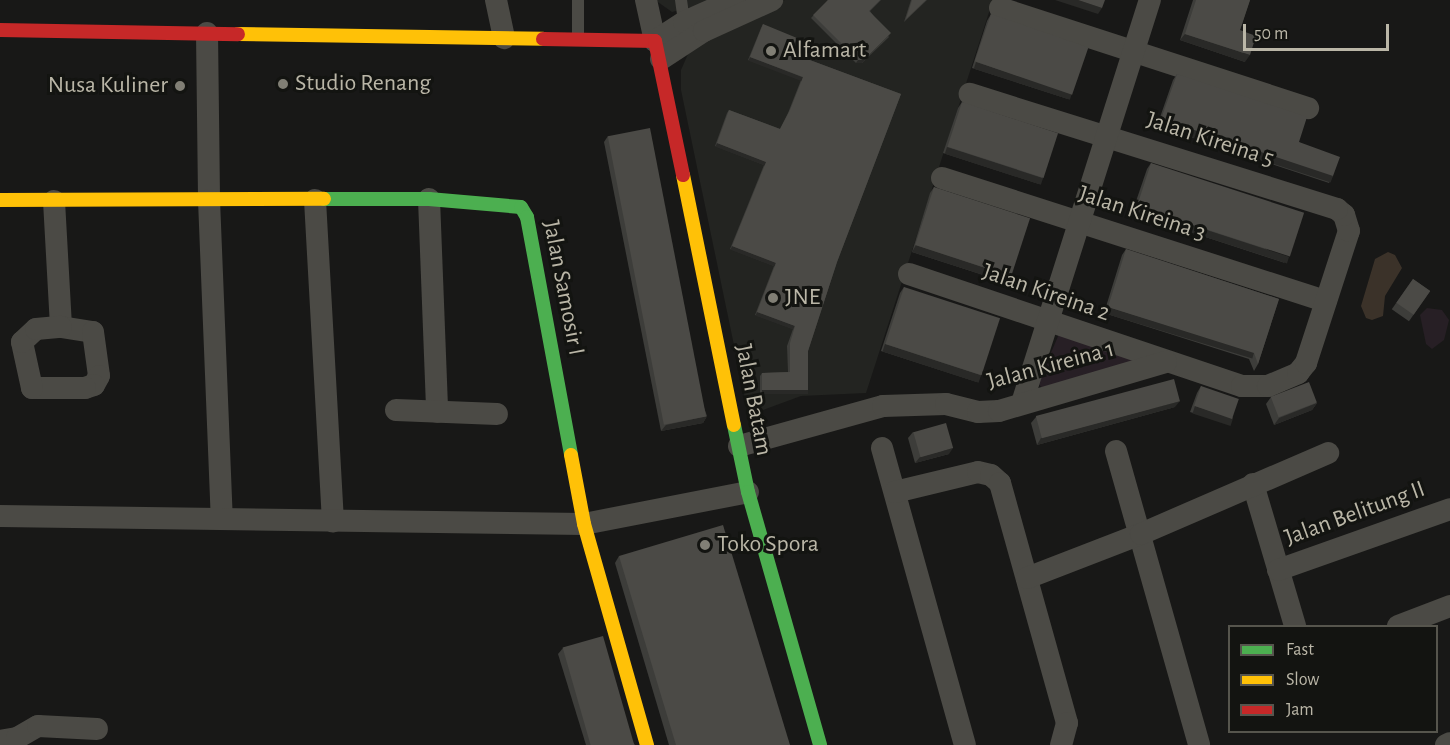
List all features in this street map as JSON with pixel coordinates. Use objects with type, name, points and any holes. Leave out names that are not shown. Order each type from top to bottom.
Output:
[{"type":"street","points":[[496,0],[504,38]]},
{"type":"street","points":[[645,0],[658,50]]},
{"type":"street","points":[[658,50],[683,11],[734,0]]},
{"type":"street","points":[[0,30],[579,39],[658,50],[772,0]]},
{"type":"street","points":[[1022,403],[1150,0]]},
{"type":"street","points":[[1000,8],[1308,108]]},
{"type":"street","points":[[207,33],[209,200],[222,519]]},
{"type":"street","name":"Jalan Batam","points":[[658,50],[748,492],[820,745]]},
{"type":"street","name":"Jalan Kireina 5","points":[[970,94],[1337,209],[1344,215],[1349,231],[1326,302]]},
{"type":"street","name":"Jalan Kireina 3","points":[[942,178],[1326,302]]},
{"type":"street","points":[[429,199],[437,411]]},
{"type":"street","name":"Jalan Samosir I","points":[[0,200],[429,199],[509,204],[521,207],[528,217],[584,524],[647,745]]},
{"type":"street","points":[[315,200],[333,521]]},
{"type":"street","points":[[54,201],[61,327]]},
{"type":"street","name":"Jalan Kireina 2","points":[[909,274],[1166,362]]},
{"type":"street","points":[[1166,362],[1242,386],[1268,386],[1298,373],[1306,363],[1326,302]]},
{"type":"street","name":"Jalan Kireina 1","points":[[739,446],[883,406],[946,404],[978,412],[999,411],[1166,362]]},
{"type":"street","points":[[396,410],[497,414]]},
{"type":"street","points":[[882,448],[965,745]]},
{"type":"street","points":[[1116,451],[1142,534],[1199,745]]},
{"type":"street","points":[[1027,578],[1142,534],[1328,453]]},
{"type":"street","points":[[895,492],[978,472],[992,475],[1000,483],[1067,723],[1061,745]]},
{"type":"street","points":[[1253,484],[1294,625]]},
{"type":"street","points":[[0,516],[584,524],[748,492]]},
{"type":"street","name":"Jalan Belitung II","points":[[1278,570],[1450,509]]},
{"type":"street","points":[[1403,625],[1450,606]]},
{"type":"street","points":[[0,741],[18,738],[38,726],[97,729]]},
{"type":"street","points":[[1446,745],[1450,743]]},
{"type":"lane","points":[[578,0],[579,39]]},
{"type":"shaded area","points":[[655,0],[718,0],[672,12]]},
{"type":"shaded area","points":[[785,0],[993,0],[866,393],[801,396],[763,410],[746,403],[681,90],[681,70],[688,54],[699,44]]},
{"type":"shaded area","points":[[1388,252],[1395,255],[1402,268],[1385,296],[1383,316],[1372,320],[1366,318],[1361,306],[1375,259]]},
{"type":"shaded area","points":[[1427,308],[1442,310],[1449,320],[1444,340],[1432,349],[1426,344],[1420,315]]},
{"type":"shaded area","points":[[1059,334],[1140,360],[1042,388],[1038,383]]},
{"type":"building","points":[[828,0],[880,0],[869,11],[891,33],[864,60],[858,60],[813,15]]},
{"type":"building","points":[[912,0],[926,0],[906,19]]},
{"type":"building","points":[[1078,0],[1105,0],[1102,8]]},
{"type":"building","points":[[1196,0],[1250,0],[1240,30],[1256,36],[1250,55],[1185,34]]},
{"type":"building","points":[[991,14],[1088,48],[1072,95],[975,61]]},
{"type":"building","points":[[763,24],[797,38],[791,53],[901,94],[837,262],[808,351],[808,390],[762,390],[762,373],[790,372],[790,343],[795,326],[757,312],[776,263],[732,246],[766,162],[717,143],[729,110],[780,129],[803,77],[750,57]]},
{"type":"building","points":[[1177,74],[1307,117],[1299,142],[1340,157],[1333,176],[1161,119]]},
{"type":"building","points":[[962,102],[1058,133],[1044,178],[947,147]]},
{"type":"building","points":[[650,128],[706,417],[664,425],[608,136]]},
{"type":"building","points":[[1151,163],[1304,213],[1290,257],[1137,207]]},
{"type":"building","points":[[934,187],[1030,218],[1011,276],[915,245]]},
{"type":"building","points":[[1126,249],[1279,299],[1258,364],[1254,353],[1108,307]]},
{"type":"building","points":[[1413,279],[1430,291],[1414,315],[1396,303]]},
{"type":"building","points":[[904,287],[1000,318],[982,375],[885,344]]},
{"type":"building","points":[[1174,379],[1180,401],[1042,438],[1036,416]]},
{"type":"building","points":[[1309,382],[1317,403],[1279,417],[1271,397]]},
{"type":"building","points":[[1201,386],[1239,399],[1232,419],[1194,406]]},
{"type":"building","points":[[946,423],[953,448],[920,457],[913,432]]},
{"type":"building","points":[[723,525],[790,745],[676,745],[619,556]]},
{"type":"building","points":[[603,636],[634,745],[591,745],[563,648]]},
{"type":"traffic: fast","points":[[324,199],[429,199],[521,207],[527,217],[571,455]]},
{"type":"traffic: fast","points":[[734,425],[748,492],[820,745]]},
{"type":"traffic: slow","points":[[238,34],[543,39]]},
{"type":"traffic: slow","points":[[683,175],[734,425]]},
{"type":"traffic: slow","points":[[0,200],[324,199]]},
{"type":"traffic: slow","points":[[571,455],[584,524],[647,745]]},
{"type":"traffic: jam","points":[[0,30],[238,34]]},
{"type":"traffic: jam","points":[[543,39],[655,41],[683,175]]},
{"type":"place","name":"Alfamart","points":[[771,51]]},
{"type":"place","name":"Studio Renang","points":[[283,84]]},
{"type":"place","name":"Nusa Kuliner","points":[[180,86]]},
{"type":"place","name":"JNE","points":[[773,298]]},
{"type":"place","name":"Toko Spora","points":[[705,545]]}]
